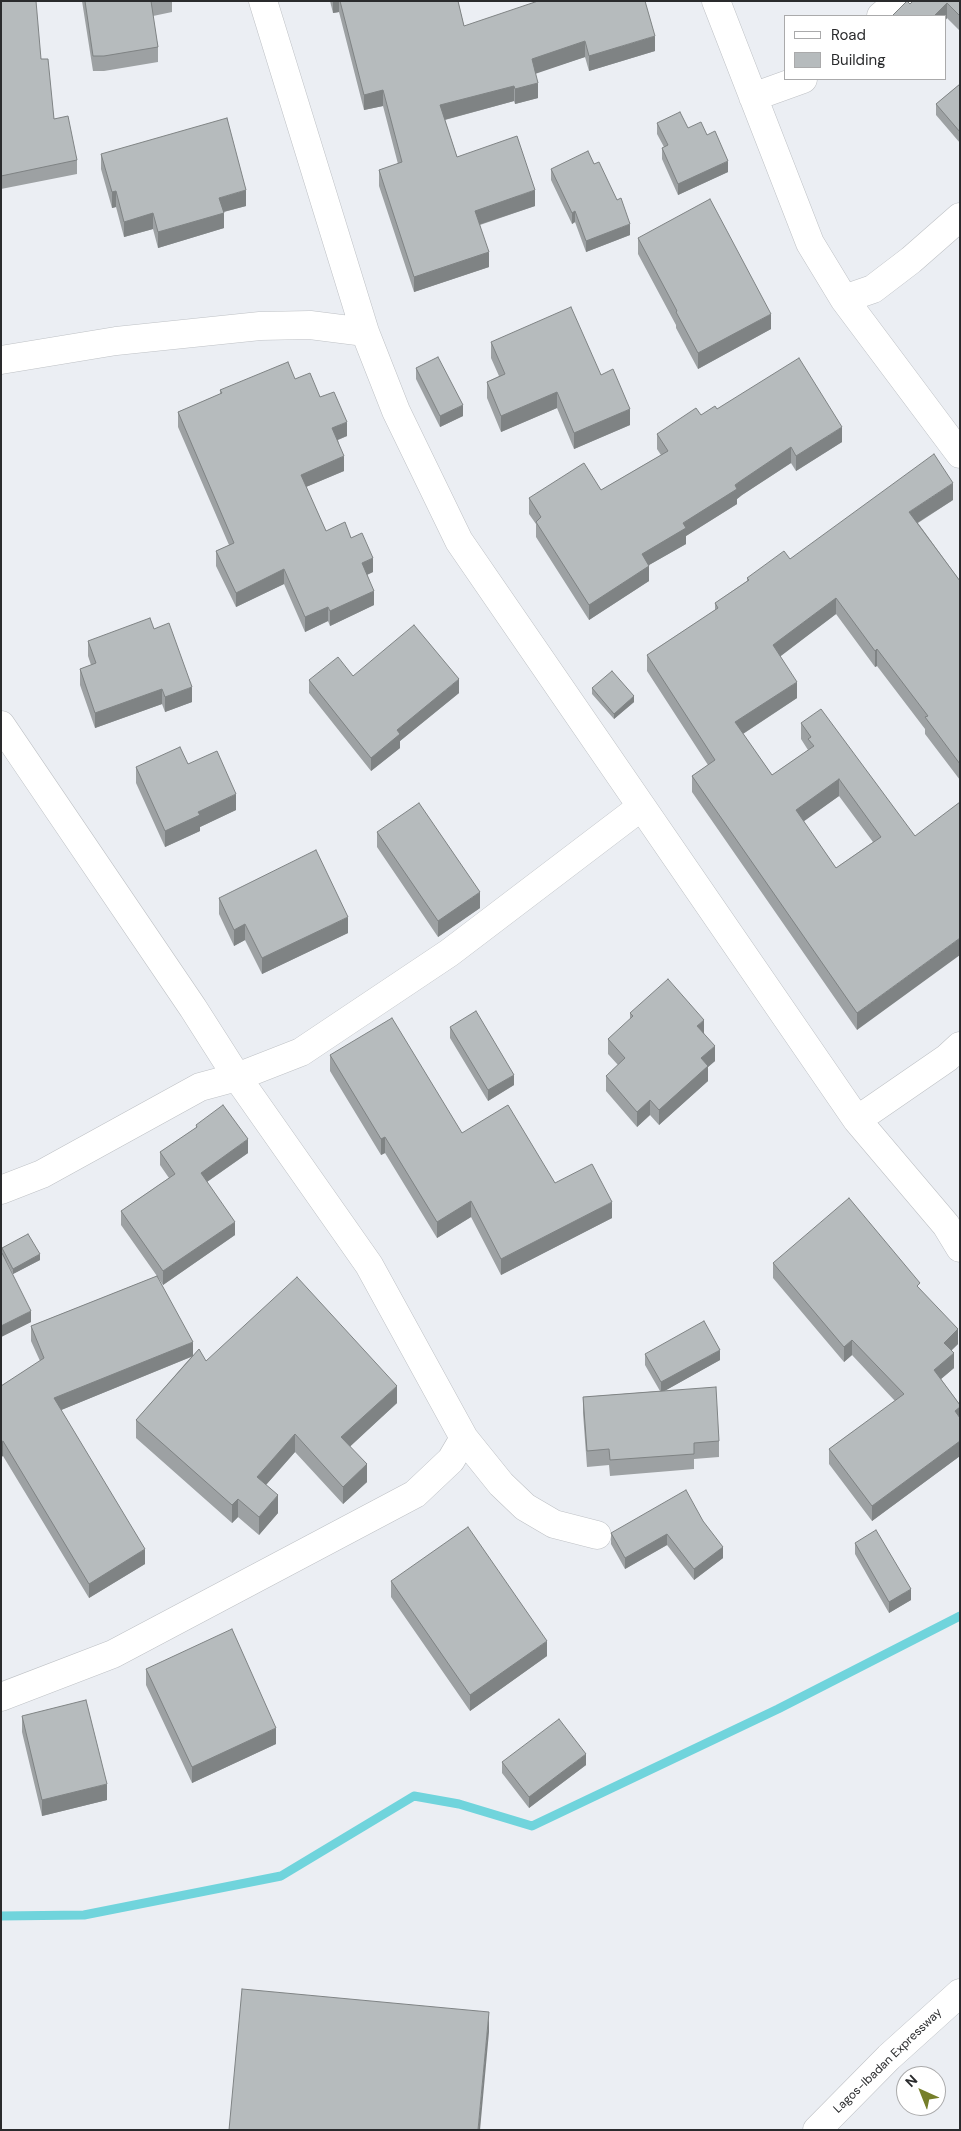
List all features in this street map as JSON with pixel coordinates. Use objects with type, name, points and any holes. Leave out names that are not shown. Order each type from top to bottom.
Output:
[{"type":"main road","points":[[263,1],[365,332],[396,411],[459,541],[857,1120],[946,1225],[960,1248]]},
{"type":"main road","points":[[716,1],[810,243],[844,299],[960,454]]},
{"type":"main road","points":[[882,15],[899,1]]},
{"type":"main road","points":[[753,97],[801,80]]},
{"type":"main road","points":[[844,299],[873,289],[911,260],[960,217]]},
{"type":"main road","points":[[1,360],[116,341],[260,326],[310,325],[365,332]]},
{"type":"main road","points":[[1,725],[193,1008],[237,1077],[369,1264],[464,1438],[501,1484],[525,1507],[554,1524],[598,1535]]},
{"type":"main road","points":[[1,1190],[42,1174],[200,1087],[237,1077],[301,1052],[449,953],[641,807]]},
{"type":"main road","points":[[857,1120],[947,1058],[960,1046]]},
{"type":"main road","points":[[1,1697],[113,1654],[415,1494],[451,1460],[464,1438]]},
{"type":"main road","name":"Lagos-Ibadan Expressway","points":[[817,2130],[889,2057],[960,1993]]},
{"type":"building","points":[[1,1],[36,1],[41,59],[48,59],[54,119],[68,116],[77,160],[1,176]]},
{"type":"building","points":[[85,1],[151,1],[158,47],[104,56],[93,56]]},
{"type":"building","points":[[340,1],[458,1],[464,26],[538,1],[645,1],[655,36],[589,56],[585,41],[532,59],[538,83],[515,89],[514,86],[440,105],[457,157],[517,136],[535,190],[475,211],[489,252],[414,277],[379,170],[402,162],[383,90],[364,95]]},
{"type":"building","points":[[907,1],[910,4],[913,1],[960,1],[960,16],[947,3],[935,15],[893,15]]},
{"type":"building","points":[[960,84],[960,132],[936,104]]},
{"type":"building","points":[[680,112],[688,128],[701,122],[707,135],[715,131],[728,161],[678,184],[662,148],[668,145],[657,123]]},
{"type":"building","points":[[227,118],[246,190],[219,198],[224,213],[158,232],[153,213],[124,222],[116,191],[112,192],[101,154]]},
{"type":"building","points":[[588,151],[594,164],[599,162],[617,200],[621,198],[630,224],[586,241],[575,211],[572,213],[551,169]]},
{"type":"building","points":[[710,199],[771,314],[698,353],[638,238]]},
{"type":"building","points":[[571,307],[601,375],[613,369],[630,409],[574,433],[557,392],[501,416],[487,382],[505,374],[491,342]]},
{"type":"building","points":[[438,357],[463,405],[440,416],[416,368]]},
{"type":"building","points":[[799,358],[842,427],[796,456],[791,447],[742,480],[735,485],[737,489],[683,523],[686,528],[642,554],[649,566],[589,605],[536,522],[541,517],[529,498],[584,463],[601,490],[668,451],[657,434],[696,408],[701,415],[715,406],[717,409]]},
{"type":"building","points":[[288,362],[295,379],[310,373],[320,397],[334,392],[347,422],[332,428],[344,456],[301,475],[326,531],[345,522],[351,538],[362,533],[373,558],[362,563],[374,591],[330,611],[328,607],[305,617],[284,569],[236,593],[216,551],[234,543],[178,412],[222,393],[220,390]]},
{"type":"building","points":[[934,454],[953,483],[909,512],[960,581],[960,764],[925,717],[928,716],[877,649],[875,651],[836,598],[773,645],[797,682],[735,722],[772,775],[814,746],[808,739],[811,737],[801,723],[821,709],[915,836],[960,802],[960,938],[857,1013],[692,776],[715,760],[647,655],[718,608],[715,603],[749,580],[747,578],[784,551],[790,559]],"holes":[[[839,779],[881,837],[836,868],[796,810]]]},
{"type":"building","points":[[150,618],[154,629],[169,623],[192,687],[165,697],[162,689],[95,713],[80,669],[96,663],[88,641]]},
{"type":"building","points":[[414,625],[459,679],[397,730],[400,734],[371,758],[309,680],[338,657],[353,676]]},
{"type":"building","points":[[612,671],[634,696],[614,714],[592,688]]},
{"type":"building","points":[[180,747],[188,764],[217,751],[236,794],[198,812],[200,815],[165,831],[136,767]]},
{"type":"building","points":[[419,803],[480,892],[438,921],[377,832]]},
{"type":"building","points":[[316,850],[348,917],[262,958],[245,924],[234,930],[219,898]]},
{"type":"building","points":[[668,979],[704,1020],[697,1026],[715,1046],[701,1058],[708,1066],[659,1110],[650,1100],[637,1112],[606,1076],[625,1058],[608,1039],[633,1016],[630,1013]]},
{"type":"building","points":[[476,1011],[514,1075],[488,1090],[450,1027]]},
{"type":"building","points":[[392,1018],[462,1133],[508,1105],[555,1183],[592,1164],[612,1202],[501,1259],[471,1201],[437,1222],[385,1137],[381,1139],[330,1055]]},
{"type":"building","points":[[223,1105],[248,1139],[201,1173],[235,1222],[163,1271],[121,1211],[175,1174],[160,1152],[197,1127],[196,1125]]},
{"type":"building","points":[[849,1198],[920,1283],[917,1286],[958,1329],[944,1343],[954,1353],[934,1370],[960,1405],[955,1411],[960,1418],[960,1441],[872,1506],[829,1449],[904,1394],[852,1340],[844,1347],[773,1263]]},
{"type":"building","points":[[28,1234],[40,1254],[13,1269],[2,1248]]},
{"type":"building","points":[[1,1253],[31,1311],[1,1326]]},
{"type":"building","points":[[157,1276],[193,1342],[54,1398],[145,1549],[89,1584],[3,1441],[1,1442],[1,1386],[44,1358],[31,1326]]},
{"type":"building","points":[[297,1277],[397,1386],[341,1437],[367,1464],[343,1487],[295,1434],[257,1477],[278,1495],[259,1517],[238,1499],[232,1505],[136,1420],[199,1349],[206,1361]]},
{"type":"building","points":[[704,1321],[720,1350],[661,1382],[645,1354]]},
{"type":"building","points":[[716,1387],[719,1441],[694,1443],[694,1454],[610,1460],[609,1449],[587,1451],[583,1397]]},
{"type":"building","points":[[686,1490],[703,1521],[723,1547],[694,1569],[667,1534],[625,1558],[611,1533]]},
{"type":"building","points":[[468,1527],[547,1641],[470,1695],[391,1581]]},
{"type":"building","points":[[876,1530],[911,1589],[889,1602],[855,1543]]},
{"type":"building","points":[[232,1629],[276,1728],[192,1767],[146,1669]]},
{"type":"building","points":[[86,1700],[107,1784],[42,1800],[22,1716]]},
{"type":"building","points":[[559,1719],[586,1754],[529,1797],[502,1762]]},
{"type":"building","points":[[242,1989],[489,2012],[478,2130],[229,2130]]},
{"type":"waterway","points":[[1,1916],[84,1915],[281,1876],[414,1796],[459,1804],[532,1826],[778,1709],[960,1616]]}]
